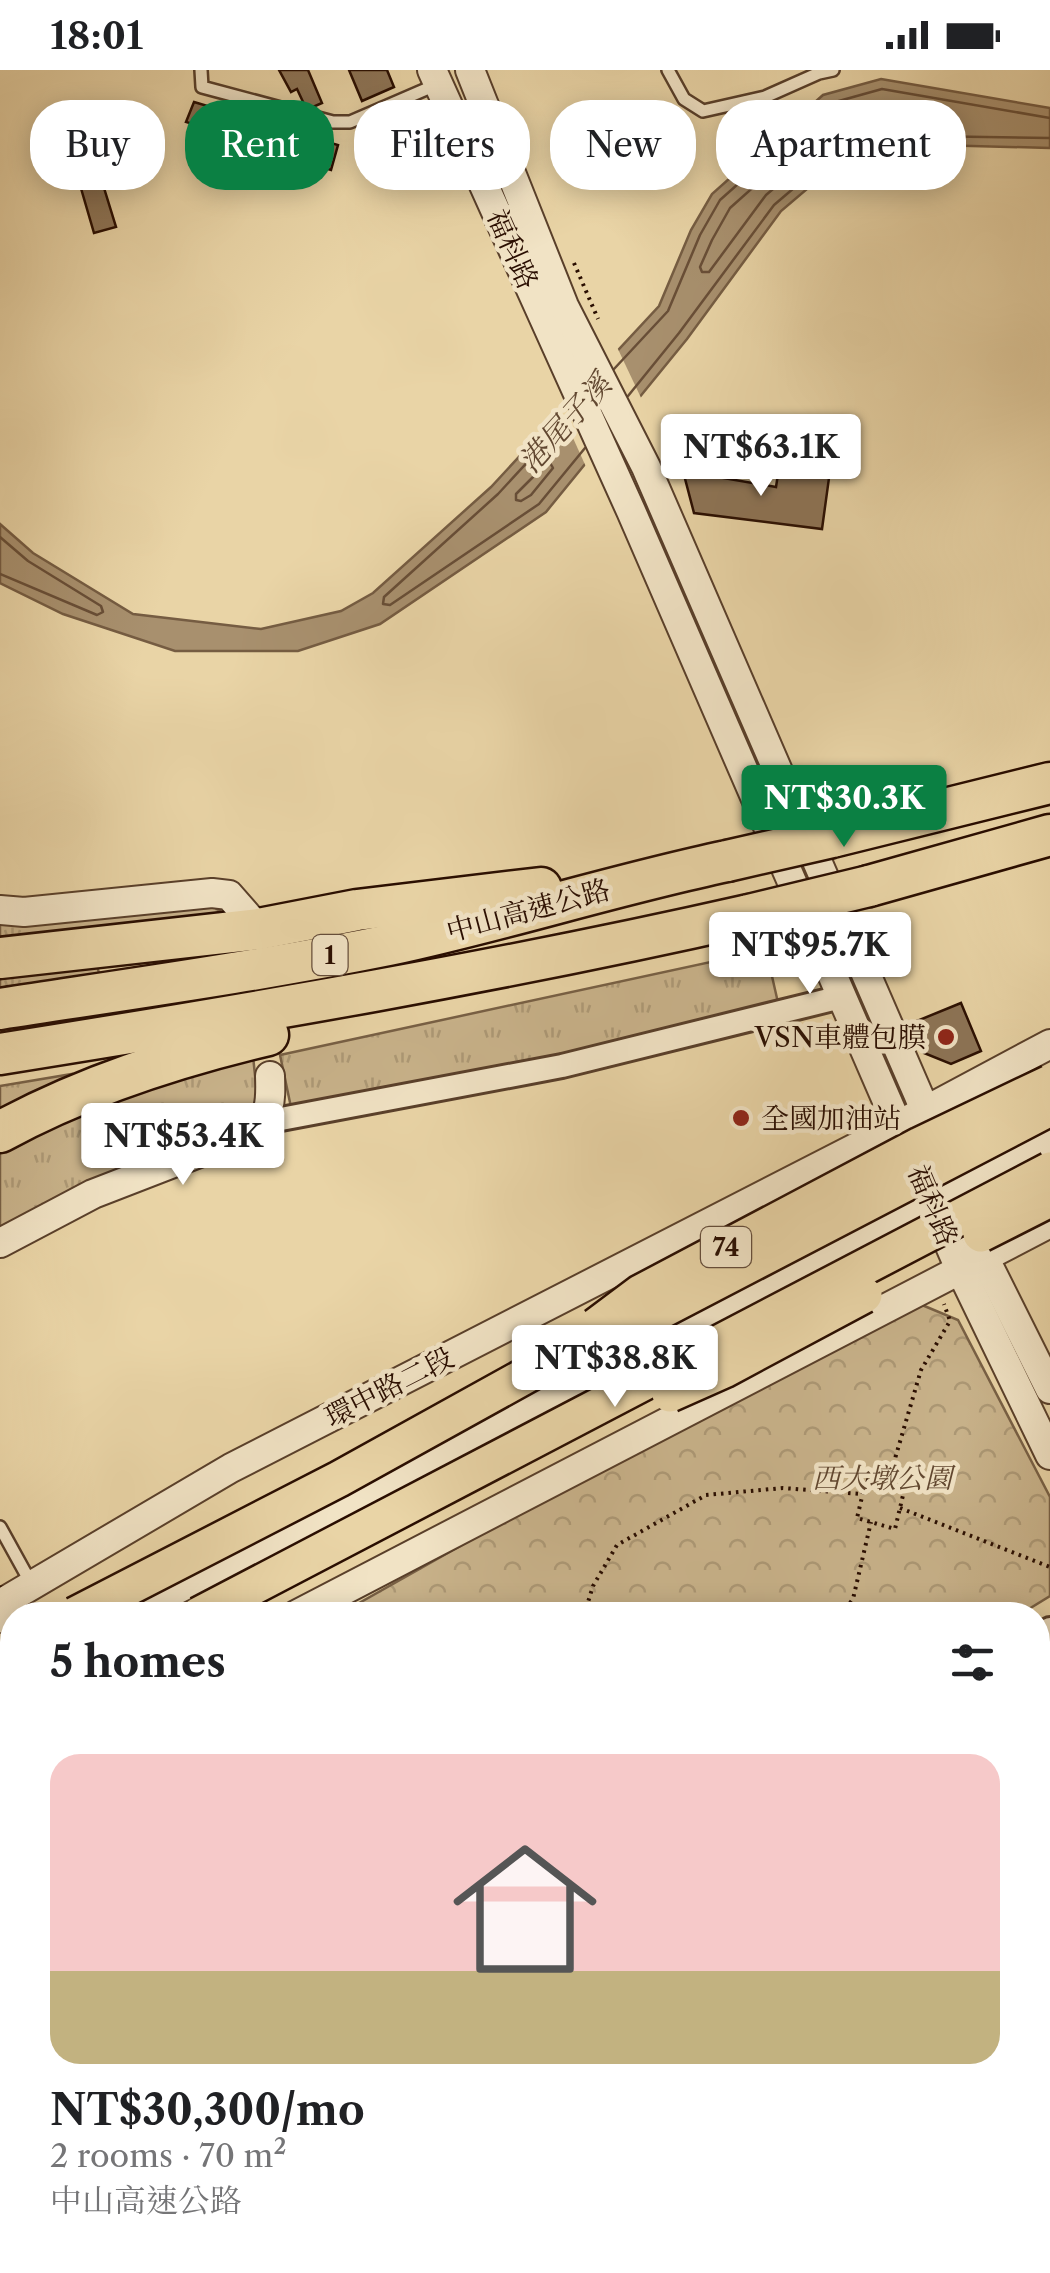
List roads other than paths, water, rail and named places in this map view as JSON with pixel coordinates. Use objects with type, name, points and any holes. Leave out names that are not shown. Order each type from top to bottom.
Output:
[{"type":"highway","name":"中山高速公路","points":[[0,1010],[388,945],[654,876],[727,862],[1050,783]]},
{"type":"highway","name":"中山高速公路","points":[[0,1054],[233,1017],[592,951],[869,886],[1050,835]]},
{"type":"highway","points":[[0,958],[259,930],[357,910],[654,876]]},
{"type":"highway","points":[[0,1132],[69,1097],[230,1044],[488,987],[592,951]]},
{"type":"highway","name":"74","points":[[543,1366],[640,1293],[920,1145],[1050,1083]]},
{"type":"highway","name":"74","points":[[100,1602],[339,1479],[543,1366],[624,1330],[1050,1108]]},
{"type":"highway","points":[[224,1602],[1050,1170]]},
{"type":"highway","points":[[443,1488],[574,1437],[724,1370],[1050,1199]]},
{"type":"street","name":"福科路","points":[[470,70],[554,312],[631,511],[841,997],[900,1125],[948,1204]]},
{"type":"street","name":"福科路","points":[[435,77],[554,312],[646,466],[925,1110],[948,1204],[1050,1455]]},
{"type":"street","points":[[0,910],[24,912],[212,893],[229,895],[250,920]]},
{"type":"street","points":[[0,1242],[92,1194],[248,1134],[265,1122],[562,1066],[841,997]]},
{"type":"street","name":"環中路二段","points":[[14,1602],[32,1585],[231,1468],[1050,1044]]},
{"type":"street","points":[[265,1122],[271,1107],[270,1076]]},
{"type":"street","points":[[183,1602],[948,1204],[1050,1142]]},
{"type":"street","points":[[153,1602],[948,1204],[1050,1161]]},
{"type":"street","points":[[322,1602],[1050,1222]]},
{"type":"street","name":"福科路","points":[[972,1263],[1050,1389]]},
{"type":"lane","points":[[200,70],[202,87],[333,122],[350,122],[435,77]]},
{"type":"lane","points":[[668,70],[684,99],[703,111],[765,97],[833,70]]},
{"type":"lane","points":[[0,1527],[32,1585]]},
{"type":"water","points":[[881,79],[1050,108],[1050,148],[966,146],[966,100],[817,100]]},
{"type":"water","name":"港尾子溪","points":[[716,190],[806,190],[781,211],[687,339],[546,512],[380,624],[298,651],[175,651],[63,614],[0,583],[0,524],[33,553],[133,614],[261,629],[341,611],[373,593],[491,487],[659,306],[691,230]]},
{"type":"place","name":"VSN車體包膜","points":[[946,1037]]},
{"type":"place","name":"全國加油站","points":[[741,1118]]},
{"type":"park label","name":"西大墩公園","points":[[882,1478]]}]
